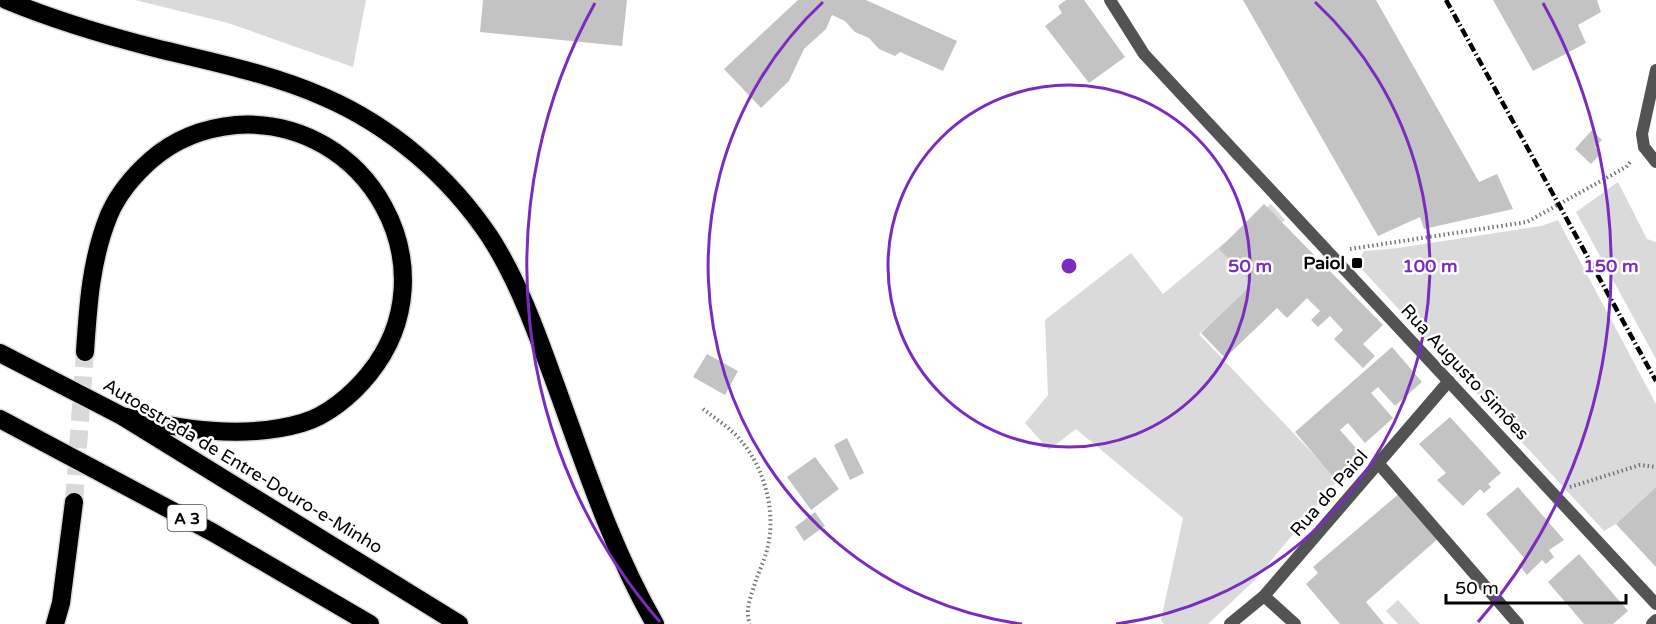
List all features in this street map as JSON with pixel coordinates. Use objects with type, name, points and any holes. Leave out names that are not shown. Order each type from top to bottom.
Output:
[{"type":"highway","points":[[6,0],[70,25],[243,68],[288,82],[364,117],[405,145],[434,170],[460,198],[490,238],[512,279],[533,325],[620,555],[655,624]]},
{"type":"highway","points":[[85,352],[88,300],[93,266],[110,213],[125,187],[143,167],[177,141],[200,132],[227,126],[267,125],[286,129],[308,137],[343,157],[364,176],[380,198],[401,248],[402,300],[393,331],[376,365],[362,382],[342,400],[322,414],[303,423],[256,431],[191,429],[122,416]]},
{"type":"highway","name":"Autoestrada de Entre-Douro-e-Minho","points":[[0,353],[122,416],[374,569],[459,624]]},
{"type":"highway","name":"A 3","points":[[0,419],[212,532],[370,624]]},
{"type":"highway","points":[[55,624],[61,603],[74,502]]},
{"type":"street","name":"Rua Augusto Simões","points":[[1110,0],[1144,54],[1656,604]]},
{"type":"street","points":[[1656,70],[1642,134],[1644,147],[1656,162]]},
{"type":"street","name":"Rua do Paiol","points":[[1230,624],[1264,596],[1449,381]]},
{"type":"street","points":[[1378,463],[1518,624]]},
{"type":"street","points":[[1264,596],[1295,624]]},
{"type":"street","points":[[1652,624],[1656,620]]},
{"type":"path","points":[[1329,253],[1527,222],[1626,167],[1644,147]]},
{"type":"path","points":[[703,409],[742,441],[758,467],[767,496],[771,522],[769,538],[748,603],[750,624]]},
{"type":"path","points":[[1553,493],[1640,465],[1656,467]]},
{"type":"shaded area","points":[[135,0],[366,0],[353,67],[228,23]]},
{"type":"shaded area","points":[[1618,182],[1647,239],[1656,242],[1656,359],[1576,212]]},
{"type":"shaded area","points":[[1271,204],[1285,220],[1266,236],[1256,283],[1199,334],[1338,480],[1254,581],[1208,624],[1164,624],[1161,620],[1183,518],[1076,429],[1049,450],[1025,423],[1048,395],[1045,320],[1131,253],[1163,294]]},
{"type":"shaded area","points":[[1558,220],[1656,404],[1656,487],[1616,524],[1604,531],[1357,264],[1364,251],[1541,226]]},
{"type":"shaded area","points":[[1398,600],[1420,624],[1398,624],[1386,611]]},
{"type":"building","points":[[483,0],[627,0],[622,46],[480,32]]},
{"type":"building","points":[[798,0],[866,0],[957,41],[943,71],[900,52],[895,56],[879,49],[869,38],[855,32],[845,21],[832,15],[826,29],[804,49],[789,81],[761,108],[724,69]]},
{"type":"building","points":[[1066,0],[1084,0],[1125,57],[1089,83],[1045,26],[1062,13],[1058,6]]},
{"type":"building","points":[[1243,0],[1376,0],[1479,182],[1497,174],[1513,209],[1424,229],[1420,217],[1378,236]]},
{"type":"building","points":[[1493,0],[1597,0],[1601,12],[1578,25],[1586,43],[1533,71]]},
{"type":"building","points":[[1592,130],[1602,140],[1595,147],[1601,153],[1591,164],[1575,149]]},
{"type":"building","points":[[1264,204],[1383,325],[1363,344],[1375,356],[1363,368],[1334,339],[1343,330],[1330,316],[1318,327],[1311,320],[1320,311],[1307,298],[1287,318],[1277,308],[1225,358],[1201,333],[1253,284],[1219,249]]},
{"type":"building","points":[[1392,347],[1422,382],[1395,406],[1378,387],[1371,393],[1393,418],[1365,443],[1348,423],[1340,430],[1362,455],[1335,479],[1295,432]]},
{"type":"building","points":[[707,354],[738,371],[725,395],[693,377]]},
{"type":"building","points":[[1450,417],[1501,473],[1488,484],[1491,487],[1484,493],[1480,489],[1463,506],[1437,480],[1446,473],[1419,444]]},
{"type":"building","points":[[847,438],[864,473],[850,480],[834,445]]},
{"type":"building","points":[[815,457],[839,489],[811,510],[787,477]]},
{"type":"building","points":[[1518,487],[1564,540],[1549,550],[1554,557],[1546,564],[1542,560],[1527,575],[1519,565],[1525,559],[1486,514]]},
{"type":"building","points":[[1656,487],[1656,567],[1616,524]]},
{"type":"building","points":[[1401,492],[1441,536],[1366,602],[1384,624],[1340,624],[1306,584],[1318,573],[1313,567]]},
{"type":"building","points":[[815,512],[825,526],[804,541],[795,527]]},
{"type":"building","points":[[1579,554],[1628,611],[1613,624],[1584,624],[1548,582]]},
{"type":"tunnel","points":[[74,502],[85,352]]},
{"type":"railway","points":[[1446,0],[1656,381]]},
{"type":"place","name":"Paiol","points":[[1357,263]]}]
